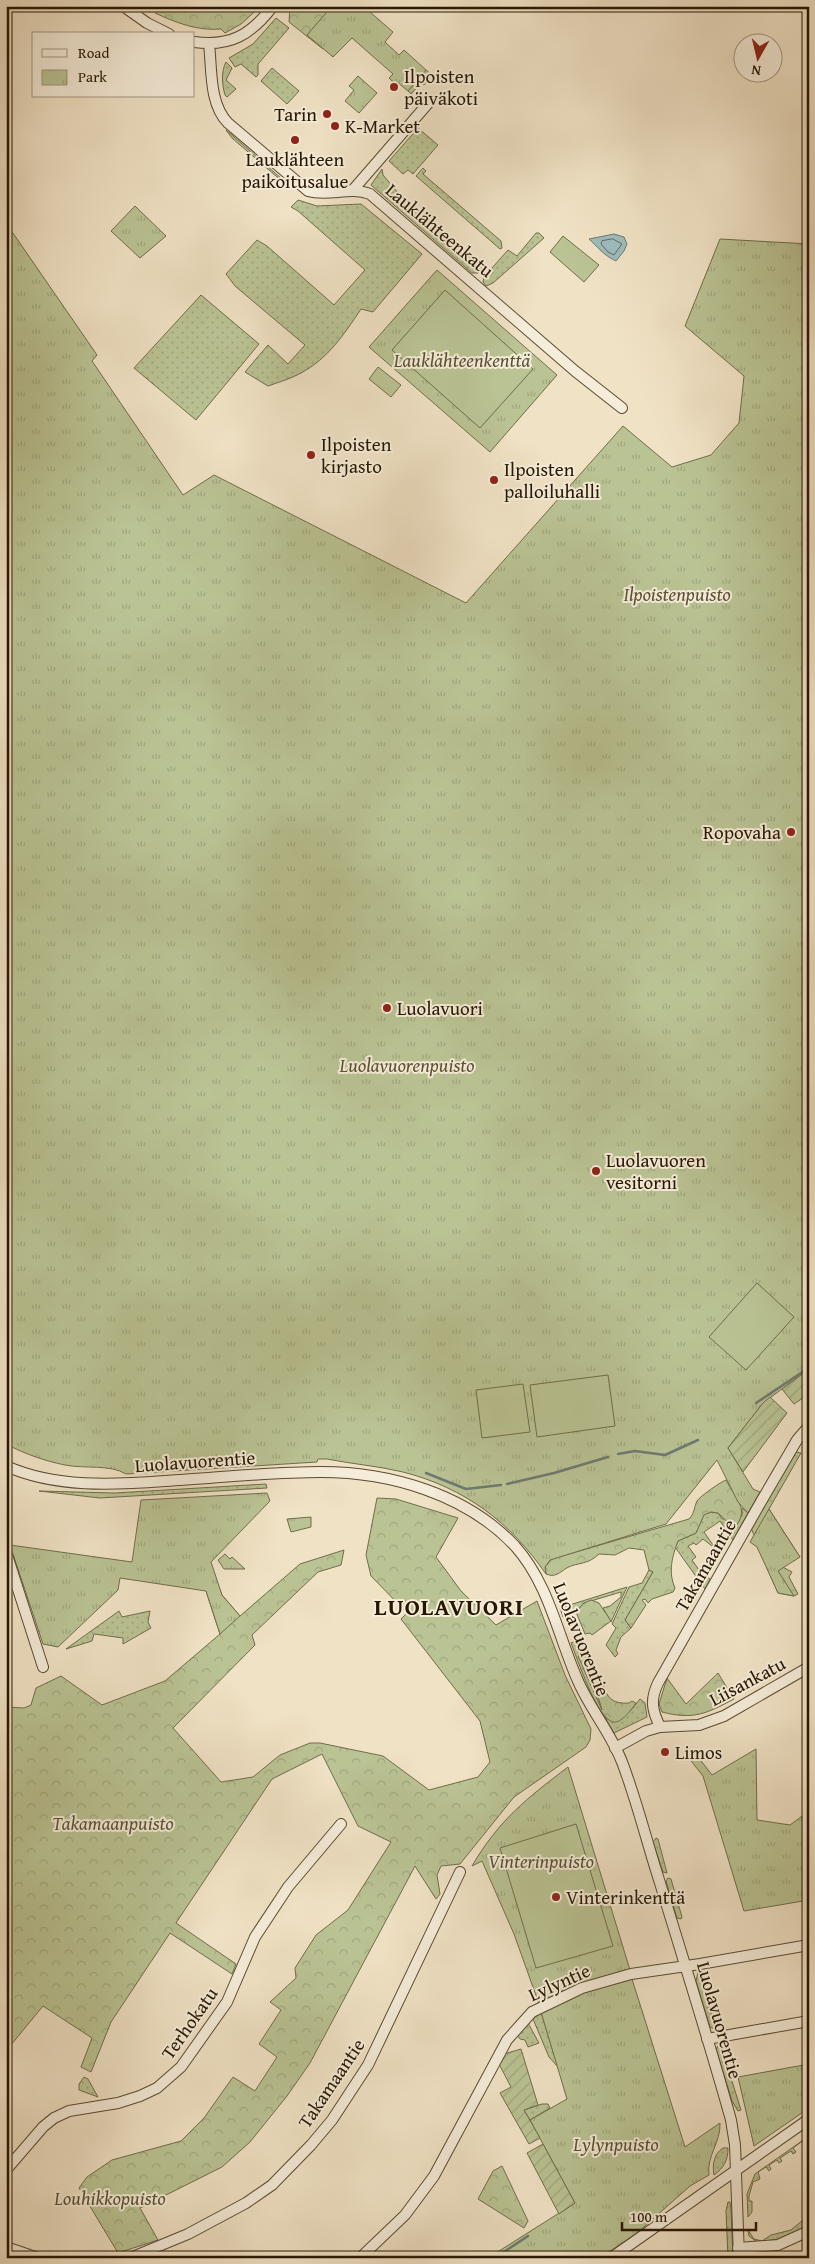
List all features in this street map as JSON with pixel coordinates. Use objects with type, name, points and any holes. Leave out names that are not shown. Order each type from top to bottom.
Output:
[{"type":"street","points":[[122,6],[165,32]]},
{"type":"street","points":[[195,42],[210,44],[231,40],[243,35],[258,24],[272,6]]},
{"type":"street","name":"Lauklähteenkatu","points":[[210,44],[216,104],[222,118],[302,188],[323,194],[360,190],[370,194],[575,371],[622,408]]},
{"type":"street","points":[[352,191],[431,100]]},
{"type":"street","name":"Takamaantie","points":[[660,1727],[652,1707],[653,1694],[658,1683],[797,1440],[809,1426]]},
{"type":"street","name":"Luolavuorentie","points":[[7,1469],[60,1480],[106,1484],[322,1472],[364,1474],[426,1489],[456,1502],[502,1534],[532,1568],[542,1588],[587,1701],[622,1760],[686,1966],[731,2120],[735,2145],[739,2253]]},
{"type":"street","points":[[6,1552],[43,1667]]},
{"type":"street","name":"Liisankatu","points":[[615,1748],[646,1731],[660,1727],[699,1725],[724,1716],[809,1667]]},
{"type":"street","name":"Terhokatu","points":[[6,2170],[43,2127],[54,2118],[69,2110],[118,2103],[140,2096],[157,2088],[181,2067],[227,2002],[255,1937],[288,1886],[341,1824]]},
{"type":"street","name":"Takamaantie","points":[[130,2258],[188,2234],[246,2203],[272,2184],[311,2145],[332,2120],[368,2065],[460,1872]]},
{"type":"street","name":"Lylyntie","points":[[360,2258],[405,2215],[434,2176],[507,2040],[532,2012],[582,1988],[638,1972],[686,1966],[809,1945]]},
{"type":"street","points":[[707,2039],[809,2021]]},
{"type":"street","points":[[612,2258],[809,2119]]},
{"type":"street","points":[[739,2253],[778,2244],[809,2231]]},
{"type":"street","points":[[6,2247],[33,2257]]},
{"type":"green space","points":[[161,6],[261,6],[241,24],[225,33],[221,29],[187,26],[155,13]]},
{"type":"green space","points":[[290,6],[334,6],[323,49],[289,22]]},
{"type":"green space","points":[[332,6],[363,6],[393,32],[385,42],[399,55],[404,50],[426,70],[408,91],[397,82],[395,84],[389,78],[393,74],[352,38],[333,57],[307,35]]},
{"type":"green space","points":[[276,18],[289,28],[258,64],[258,75],[256,77],[241,64],[235,67],[229,58],[253,44]]},
{"type":"green space","points":[[226,62],[232,68],[226,80],[236,89],[227,97],[222,78]]},
{"type":"green space","points":[[272,68],[299,91],[287,104],[261,81]]},
{"type":"green space","points":[[426,70],[432,75],[424,85],[421,83],[411,94],[408,91]]},
{"type":"green space","points":[[358,76],[377,93],[359,113],[345,101],[354,90],[349,86]]},
{"type":"green space","points":[[418,128],[438,145],[413,174],[408,170],[403,174],[389,161]]},
{"type":"green space","points":[[226,130],[290,186],[291,189],[232,138]]},
{"type":"green space","points":[[423,168],[426,171],[423,174],[501,241],[502,248],[500,249],[416,176]]},
{"type":"green space","points":[[382,169],[383,175],[399,194],[484,266],[478,273],[472,273],[371,185]]},
{"type":"green space","points":[[298,200],[317,206],[361,204],[422,254],[373,312],[361,309],[342,336],[320,360],[297,375],[268,386],[245,372],[268,345],[288,364],[305,345],[235,286],[226,274],[257,240],[267,246],[334,305],[365,270],[291,207]]},
{"type":"green space","points":[[135,206],[166,236],[140,258],[111,231]]},
{"type":"green space","name":"Luolavuorenpuisto","points":[[6,223],[97,355],[92,361],[183,495],[214,475],[466,603],[623,426],[672,467],[711,455],[739,423],[744,376],[685,326],[720,239],[809,244],[809,1369],[763,1403],[728,1448],[753,1489],[760,1492],[748,1513],[738,1502],[717,1460],[666,1524],[550,1560],[545,1567],[546,1574],[517,1538],[484,1510],[446,1487],[403,1472],[318,1459],[317,1462],[126,1474],[112,1469],[58,1463],[28,1454],[6,1444]]},
{"type":"green space","points":[[536,233],[539,233],[544,238],[493,283],[486,286],[483,282],[484,277],[508,250],[517,256]]},
{"type":"green space","points":[[563,236],[599,265],[584,282],[550,252]]},
{"type":"green space","name":"Lauklähteenkenttä","points":[[437,270],[557,375],[490,452],[369,347]]},
{"type":"green space","points":[[445,290],[533,369],[480,428],[392,350]]},
{"type":"green space","points":[[201,295],[259,344],[196,420],[134,368]]},
{"type":"green space","points":[[378,367],[401,385],[391,397],[369,379]]},
{"type":"green space","points":[[757,1283],[794,1317],[746,1370],[709,1337]]},
{"type":"green space","points":[[809,1369],[809,1394],[794,1404],[782,1389]]},
{"type":"green space","points":[[608,1375],[615,1426],[537,1437],[530,1385]]},
{"type":"green space","points":[[523,1384],[530,1432],[482,1438],[476,1390]]},
{"type":"green space","points":[[770,1397],[787,1413],[743,1472],[728,1448],[763,1403]]},
{"type":"green space","points":[[795,1452],[801,1453],[769,1509],[800,1557],[754,1535],[751,1528]]},
{"type":"green space","points":[[726,1480],[740,1504],[741,1515],[739,1522],[734,1528],[718,1513],[711,1512],[704,1515],[696,1533],[678,1541],[672,1564],[675,1588],[673,1592],[652,1599],[648,1603],[645,1599],[642,1600],[646,1605],[631,1628],[625,1620],[653,1572],[649,1570],[644,1550],[629,1548],[615,1555],[599,1554],[588,1561],[568,1567],[556,1574],[546,1574],[545,1567],[552,1559],[689,1519],[699,1499]]},
{"type":"green space","points":[[266,1484],[267,1488],[100,1498],[39,1491],[115,1493]]},
{"type":"green space","points":[[267,1493],[270,1501],[211,1562],[222,1595],[240,1616],[220,1634],[206,1591],[120,1578],[118,1590],[58,1647],[43,1644],[10,1545],[132,1562],[141,1500]]},
{"type":"green space","name":"Takamaanpuisto","points":[[377,1498],[396,1499],[458,1518],[436,1557],[461,1591],[496,1625],[537,1601],[565,1675],[591,1729],[590,1740],[586,1747],[514,1797],[460,1864],[441,1866],[437,1875],[440,1894],[436,1899],[415,1866],[310,2063],[287,2096],[250,2142],[222,2167],[140,2208],[158,2240],[118,2253],[79,2188],[87,2177],[112,2160],[181,2141],[204,2118],[233,2077],[255,2091],[277,2057],[259,2044],[281,2010],[270,2002],[296,1978],[295,1968],[316,1935],[348,1910],[391,1842],[358,1826],[322,1754],[272,1779],[176,1923],[236,1964],[232,1974],[170,1933],[111,2022],[91,2072],[81,2067],[92,2038],[43,2006],[6,2051],[6,1707],[24,1708],[31,1705],[36,1688],[61,1676],[102,1705],[165,1681],[220,1634],[206,1591],[218,1585],[222,1595],[240,1616],[300,1564],[344,1550],[341,1565],[318,1572],[252,1635],[255,1645],[173,1728],[221,1782],[253,1777],[280,1755],[310,1743],[320,1743],[383,1756],[429,1790],[478,1777],[490,1762],[480,1721],[401,1619],[407,1613],[371,1576],[366,1555]]},
{"type":"green space","points":[[742,1508],[748,1513],[733,1540],[720,1521],[704,1532],[712,1546],[703,1539],[696,1545],[694,1543],[688,1546],[696,1557],[692,1560],[699,1570],[710,1579],[705,1589],[675,1547],[678,1541],[696,1533],[704,1514],[718,1513],[722,1519],[742,1516]]},
{"type":"green space","points":[[769,1509],[800,1557],[778,1571],[794,1596],[778,1593],[757,1547],[750,1542]]},
{"type":"green space","points":[[311,1517],[311,1527],[291,1532],[287,1519]]},
{"type":"green space","points":[[225,1554],[230,1559],[232,1557],[245,1569],[224,1569],[218,1560]]},
{"type":"green space","points":[[762,1556],[792,1572],[789,1577],[798,1594],[794,1596],[778,1593]]},
{"type":"green space","points":[[649,1570],[653,1572],[625,1620],[631,1628],[621,1637],[616,1650],[618,1654],[615,1657],[606,1645],[616,1628],[612,1624],[629,1587],[642,1583]]},
{"type":"green space","points":[[627,1587],[611,1622],[603,1608],[610,1606],[621,1597],[621,1592],[584,1603],[576,1612],[563,1617],[560,1608]]},
{"type":"green space","points":[[591,1600],[599,1603],[611,1621],[592,1635],[590,1633],[585,1634],[576,1612],[584,1603]]},
{"type":"green space","points":[[119,1611],[122,1617],[150,1611],[148,1622],[151,1628],[123,1644],[123,1638],[94,1634],[92,1641],[66,1649]]},
{"type":"green space","points":[[577,1641],[579,1654],[594,1684],[603,1684],[612,1700],[619,1703],[629,1703],[632,1701],[636,1703],[626,1716],[619,1721],[613,1722],[607,1718],[594,1700],[571,1643]]},
{"type":"green space","points":[[578,1656],[586,1656],[602,1710]]},
{"type":"green space","points":[[718,1673],[734,1699],[699,1714],[682,1715],[662,1712],[659,1704],[667,1678],[686,1704]]},
{"type":"green space","points":[[640,1699],[645,1703],[647,1717],[614,1733],[604,1716],[607,1719],[631,1710]]},
{"type":"green space","points":[[756,1749],[757,1820],[790,1825],[809,1811],[809,1900],[744,1911],[703,1776],[688,1757],[695,1753],[712,1775]]},
{"type":"green space","name":"Vinterinpuisto","points":[[568,1767],[630,1970],[566,1989],[539,2004],[514,1934],[482,1861],[472,1866],[492,1836],[514,1811]]},
{"type":"green space","name":"Vinterinkenttä","points":[[576,1824],[613,1946],[536,1968],[500,1848]]},
{"type":"green space","points":[[656,1838],[658,1839],[667,1873],[663,1872],[653,1842]]},
{"type":"green space","points":[[668,1878],[671,1879],[681,1919],[677,1918],[666,1881]]},
{"type":"green space","points":[[698,1972],[716,2030],[710,2027],[696,1981]]},
{"type":"green space","name":"Lylynpuisto","points":[[632,1979],[685,2147],[720,2123],[720,2130],[710,2162],[709,2175],[690,2186],[637,2233],[600,2258],[488,2258],[575,2203],[530,2120],[567,2099],[541,2012],[585,1991]]},
{"type":"green space","points":[[541,2012],[558,2067],[549,2057],[533,2019]]},
{"type":"green space","points":[[528,2023],[539,2043],[528,2047],[525,2040],[520,2039],[517,2035]]},
{"type":"green space","points":[[720,2043],[741,2110],[738,2111],[732,2101],[716,2049]]},
{"type":"green space","points":[[521,2049],[538,2105],[524,2110],[540,2138],[529,2144],[500,2093],[511,2087],[499,2064],[504,2054]]},
{"type":"green space","points":[[809,2064],[809,2108],[754,2146],[738,2077]]},
{"type":"green space","points":[[84,2077],[88,2079],[98,2097],[79,2090],[79,2084]]},
{"type":"green space","points":[[548,2104],[550,2108],[530,2120],[524,2110]]},
{"type":"green space","points":[[809,2136],[793,2148],[796,2152],[793,2154],[791,2151],[780,2158],[782,2161],[779,2163],[777,2160],[769,2165],[771,2169],[769,2171],[766,2167],[758,2172],[760,2179],[753,2182],[749,2196],[749,2201],[752,2201],[752,2212],[748,2217],[747,2194],[755,2174]]},
{"type":"green space","points":[[543,2144],[575,2203],[559,2214],[527,2153]]},
{"type":"green space","points":[[723,2148],[728,2148],[726,2160],[723,2167],[714,2175],[714,2160]]},
{"type":"green space","points":[[502,2166],[528,2221],[524,2228],[478,2199],[493,2171]]},
{"type":"green space","points":[[728,2202],[730,2202],[731,2209],[733,2258],[728,2258],[726,2211]]},
{"type":"green space","points":[[809,2215],[809,2226],[781,2239],[757,2242],[749,2236],[748,2230],[754,2239],[762,2241],[771,2235],[791,2230]]},
{"type":"water","points":[[614,234],[624,237],[627,244],[616,261],[604,254],[589,239]]},
{"type":"waterway","points":[[756,1403],[801,1373],[809,1364]]},
{"type":"waterway","points":[[618,1454],[635,1451],[665,1455],[698,1440]]},
{"type":"waterway","points":[[507,1484],[554,1473],[608,1457]]},
{"type":"waterway","points":[[426,1473],[466,1489],[501,1485]]},
{"type":"waterway","points":[[495,2258],[528,2236]]},
{"type":"place","name":"Ilpoisten päiväkoti","points":[[394,87]]},
{"type":"place","name":"Tarin","points":[[327,114]]},
{"type":"place","name":"K-Market","points":[[335,126]]},
{"type":"place","name":"Lauklähteen paikoitusalue","points":[[295,140]]},
{"type":"place","name":"Ilpoisten kirjasto","points":[[311,455]]},
{"type":"place","name":"Ilpoisten palloiluhalli","points":[[494,480]]},
{"type":"place","name":"Ropovaha","points":[[791,832]]},
{"type":"place","name":"Luolavuori","points":[[387,1008]]},
{"type":"place","name":"Luolavuoren vesitorni","points":[[596,1171]]},
{"type":"place","name":"Limos","points":[[665,1752]]},
{"type":"place","name":"Vinterinkenttä","points":[[556,1897]]},
{"type":"district","name":"LUOLAVUORI","points":[[449,1606]]},
{"type":"park label","name":"Ilpoistenpuisto","points":[[677,594]]},
{"type":"park label","name":"Louhikkopuisto","points":[[110,2198]]}]
